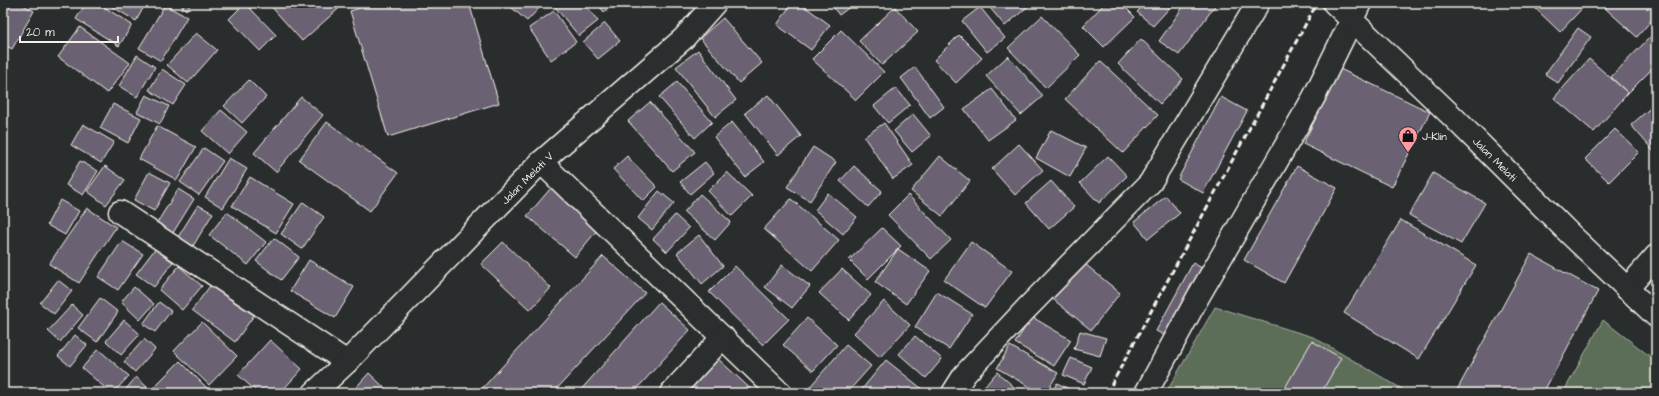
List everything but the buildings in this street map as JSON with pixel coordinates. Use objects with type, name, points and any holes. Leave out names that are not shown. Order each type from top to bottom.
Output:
[{"type":"street","name":"Jalan Melati V","points":[[314,393],[347,362],[541,162],[683,39],[715,3]]},
{"type":"street","points":[[953,393],[966,374],[1027,308],[1150,183],[1258,3]]},
{"type":"street","name":"Jalan Melati","points":[[1334,3],[1356,11],[1453,117],[1568,233],[1656,316]]},
{"type":"street","points":[[1146,393],[1198,297],[1314,97],[1356,11]]},
{"type":"street","points":[[541,162],[780,393]]},
{"type":"street","points":[[120,212],[347,362]]},
{"type":"street","points":[[1627,289],[1656,256]]},
{"type":"street","points":[[671,393],[723,337]]},
{"type":"green space","points":[[1215,307],[1313,337],[1409,393],[1166,393]]},
{"type":"green space","points":[[1603,320],[1656,361],[1656,393],[1563,393]]},
{"type":"railway","points":[[1107,393],[1317,3]]},
{"type":"place","name":"J-Klin","points":[[1408,153]]}]
